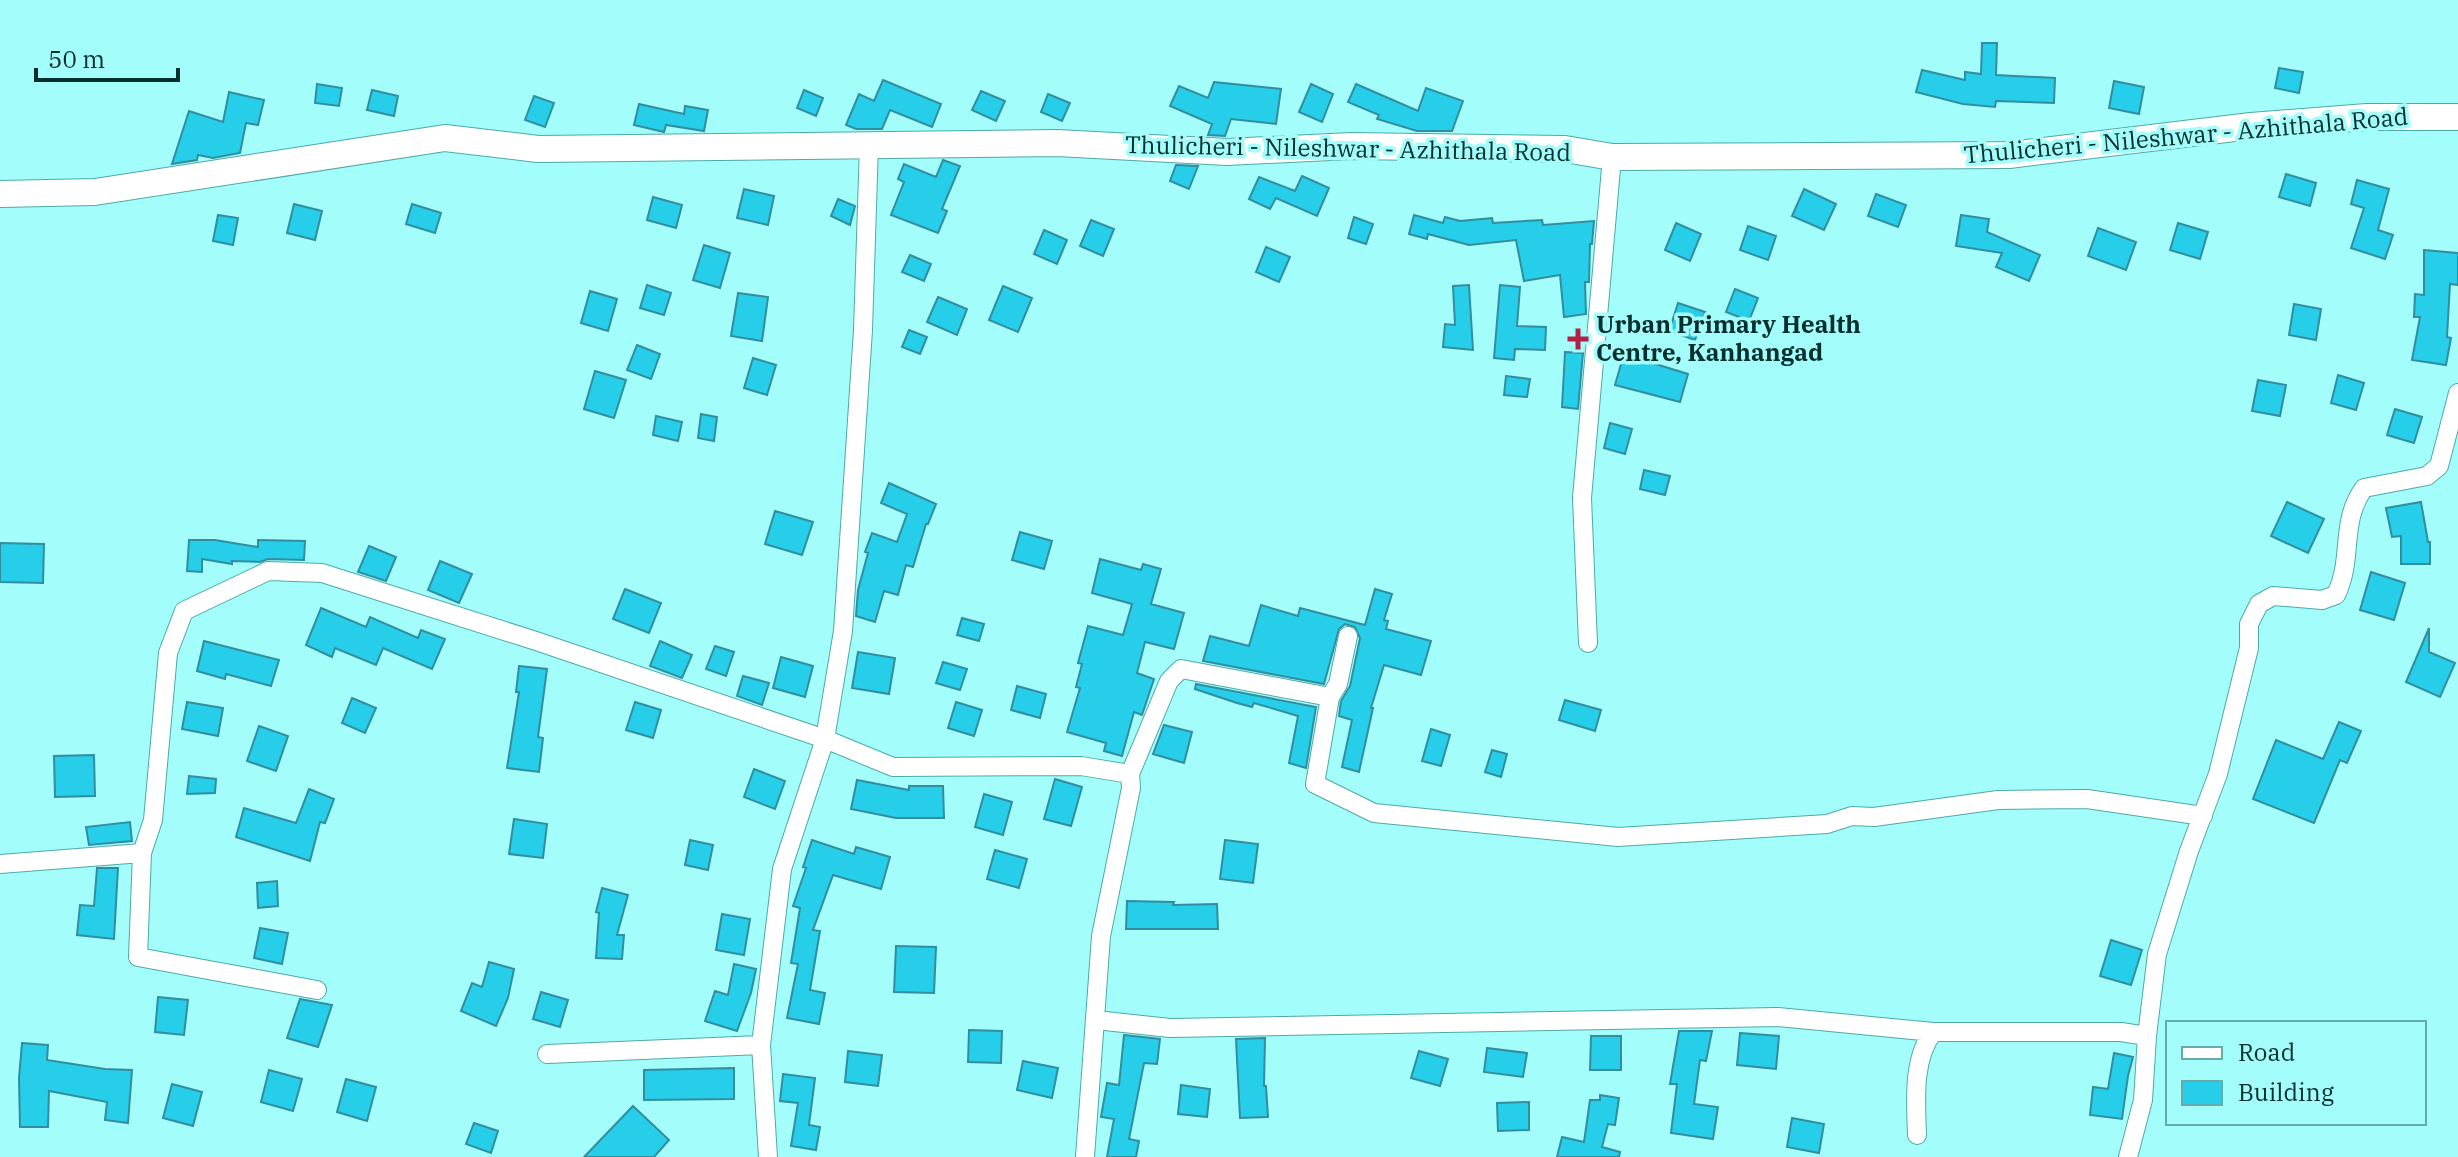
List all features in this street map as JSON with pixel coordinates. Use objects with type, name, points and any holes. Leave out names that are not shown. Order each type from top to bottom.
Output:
[{"type":"main road","name":"Thulicheri - Nileshwar - Azhithala Road","points":[[0,194],[95,192],[445,138],[538,149],[1057,143],[1227,152],[1351,146],[1565,149],[1612,157],[2009,155],[2251,126],[2367,117],[2458,117]]},
{"type":"street","points":[[768,1157],[761,1045],[782,869],[825,739],[843,631],[863,330],[869,145]]},
{"type":"street","points":[[1588,643],[1582,498],[1612,157]]},
{"type":"street","points":[[2128,1157],[2143,1100],[2157,954],[2218,774],[2249,648],[2249,624],[2259,604],[2273,596],[2322,600],[2336,595],[2344,579],[2353,504],[2364,488],[2427,476],[2450,461],[2458,393]]},
{"type":"street","points":[[317,990],[138,957],[142,853],[153,820],[168,653],[184,611],[268,571],[322,573],[536,641],[825,739],[893,767],[1081,766],[1130,774]]},
{"type":"street","points":[[1348,636],[1338,684],[1330,697],[1315,784],[1374,813],[1618,837],[1827,824],[1852,816],[1874,817],[1998,800],[2087,799],[2203,816]]},
{"type":"street","points":[[1085,1157],[1101,936],[1131,788],[1130,774],[1169,681],[1181,669],[1330,697]]},
{"type":"street","points":[[0,864],[142,853]]},
{"type":"street","points":[[1096,1020],[1170,1028],[1778,1017],[1933,1032],[2121,1032],[2147,1036]]},
{"type":"street","points":[[1917,1135],[1918,1071],[1923,1045],[1933,1032]]},
{"type":"street","points":[[547,1054],[761,1045]]},
{"type":"building","points":[[1982,43],[1997,43],[1996,75],[2055,78],[2054,103],[1996,101],[1995,107],[1963,104],[1916,92],[1922,70],[1965,80],[1965,72],[1981,74]]},
{"type":"building","points":[[2279,68],[2303,72],[2299,93],[2275,88]]},
{"type":"building","points":[[883,80],[941,104],[932,127],[890,110],[882,129],[856,129],[846,125],[859,94],[874,101]]},
{"type":"building","points":[[2114,81],[2144,87],[2139,114],[2109,108]]},
{"type":"building","points":[[1214,82],[1281,89],[1276,124],[1231,119],[1225,136],[1208,135],[1212,124],[1170,106],[1179,86],[1208,98]]},
{"type":"building","points":[[317,84],[342,88],[339,106],[315,103]]},
{"type":"building","points":[[1311,84],[1333,94],[1322,122],[1299,112]]},
{"type":"building","points":[[1356,84],[1418,111],[1426,88],[1463,101],[1452,131],[1417,131],[1377,119],[1379,115],[1348,102]]},
{"type":"building","points":[[372,90],[398,96],[394,116],[367,110]]},
{"type":"building","points":[[804,90],[823,98],[816,116],[797,108]]},
{"type":"building","points":[[981,91],[1005,101],[996,121],[972,110]]},
{"type":"building","points":[[229,92],[264,100],[258,125],[246,123],[240,153],[213,158],[198,155],[197,160],[172,164],[189,111],[223,122]]},
{"type":"building","points":[[1048,94],[1070,103],[1062,121],[1041,112]]},
{"type":"building","points":[[534,96],[554,103],[545,127],[525,120]]},
{"type":"building","points":[[639,104],[684,114],[685,106],[708,110],[704,131],[666,125],[664,132],[634,125]]},
{"type":"building","points":[[943,160],[960,166],[942,209],[947,211],[938,233],[891,215],[904,182],[898,179],[904,164],[936,177]]},
{"type":"building","points":[[1176,165],[1198,166],[1189,189],[1170,181]]},
{"type":"building","points":[[2286,174],[2316,183],[2310,206],[2279,197]]},
{"type":"building","points":[[1302,176],[1329,188],[1317,216],[1276,198],[1270,209],[1249,199],[1259,177],[1295,191]]},
{"type":"building","points":[[2357,180],[2389,189],[2378,230],[2393,235],[2385,259],[2351,248],[2364,208],[2351,204]]},
{"type":"building","points":[[744,189],[774,196],[768,225],[737,218]]},
{"type":"building","points":[[1804,189],[1836,204],[1824,230],[1792,216]]},
{"type":"building","points":[[1876,194],[1906,205],[1898,227],[1868,216]]},
{"type":"building","points":[[653,197],[682,205],[676,228],[647,220]]},
{"type":"building","points":[[838,199],[855,206],[850,225],[831,216]]},
{"type":"building","points":[[294,204],[322,211],[315,240],[287,233]]},
{"type":"building","points":[[412,204],[441,213],[435,233],[406,224]]},
{"type":"building","points":[[218,215],[238,218],[233,245],[213,241]]},
{"type":"building","points":[[1414,215],[1443,223],[1445,217],[1460,221],[1492,218],[1493,223],[1542,220],[1543,225],[1594,221],[1589,282],[1585,282],[1586,314],[1564,317],[1560,275],[1524,281],[1516,240],[1469,245],[1428,234],[1427,239],[1409,234]]},
{"type":"building","points":[[1961,215],[1989,219],[1987,232],[2040,255],[2029,281],[1996,267],[2002,253],[1956,246]]},
{"type":"building","points":[[1354,217],[1373,224],[1366,244],[1348,238]]},
{"type":"building","points":[[1091,220],[1114,229],[1103,256],[1080,246]]},
{"type":"building","points":[[1676,223],[1701,234],[1690,261],[1665,250]]},
{"type":"building","points":[[2178,223],[2208,232],[2200,259],[2170,250]]},
{"type":"building","points":[[1748,226],[1776,236],[1768,260],[1740,250]]},
{"type":"building","points":[[2098,228],[2136,242],[2126,270],[2088,256]]},
{"type":"building","points":[[1044,230],[1067,240],[1057,264],[1034,254]]},
{"type":"building","points":[[704,245],[730,253],[720,288],[693,280]]},
{"type":"building","points":[[1266,247],[1290,257],[1279,282],[1256,272]]},
{"type":"building","points":[[2424,250],[2458,253],[2458,285],[2450,284],[2447,337],[2451,338],[2446,365],[2412,360],[2420,317],[2414,317],[2415,294],[2424,295]]},
{"type":"building","points":[[910,255],[931,264],[924,281],[902,272]]},
{"type":"building","points":[[647,285],[671,293],[664,315],[640,308]]},
{"type":"building","points":[[1469,285],[1473,350],[1443,347],[1445,324],[1455,325],[1453,286]]},
{"type":"building","points":[[1500,285],[1520,287],[1517,326],[1546,327],[1545,350],[1515,349],[1514,360],[1494,358]]},
{"type":"building","points":[[1003,286],[1032,298],[1018,332],[989,320]]},
{"type":"building","points":[[1735,289],[1758,298],[1749,321],[1726,312]]},
{"type":"building","points":[[590,291],[617,299],[608,331],[581,323]]},
{"type":"building","points":[[738,293],[768,297],[762,341],[731,336]]},
{"type":"building","points":[[938,297],[967,309],[957,335],[927,322]]},
{"type":"building","points":[[1678,303],[1705,312],[1695,340],[1669,331]]},
{"type":"building","points":[[2294,304],[2321,309],[2316,340],[2289,335]]},
{"type":"building","points":[[909,330],[927,337],[920,354],[902,347]]},
{"type":"building","points":[[637,345],[660,354],[651,379],[627,370]]},
{"type":"building","points":[[1625,350],[1651,357],[1649,362],[1688,374],[1680,402],[1615,385]]},
{"type":"building","points":[[1565,352],[1583,353],[1578,409],[1562,407]]},
{"type":"building","points":[[753,358],[776,365],[767,395],[744,388]]},
{"type":"building","points":[[595,371],[626,380],[614,418],[584,409]]},
{"type":"building","points":[[2338,375],[2364,383],[2356,410],[2331,403]]},
{"type":"building","points":[[1506,376],[1530,379],[1527,397],[1504,395]]},
{"type":"building","points":[[2258,380],[2286,385],[2280,416],[2252,411]]},
{"type":"building","points":[[2395,409],[2422,417],[2414,443],[2387,435]]},
{"type":"building","points":[[701,414],[717,417],[714,441],[698,438]]},
{"type":"building","points":[[656,416],[682,422],[678,441],[653,435]]},
{"type":"building","points":[[1610,423],[1632,429],[1625,454],[1604,448]]},
{"type":"building","points":[[1644,470],[1670,476],[1665,495],[1640,489]]},
{"type":"building","points":[[889,483],[936,504],[926,524],[913,567],[906,565],[898,595],[884,591],[875,622],[856,616],[858,590],[868,553],[865,552],[872,533],[897,542],[907,514],[881,503]]},
{"type":"building","points":[[2287,502],[2324,519],[2308,553],[2271,536]]},
{"type":"building","points":[[2421,502],[2430,542],[2430,564],[2401,564],[2401,536],[2392,537],[2386,508]]},
{"type":"building","points":[[775,511],[813,522],[802,555],[765,544]]},
{"type":"building","points":[[1020,532],[1052,541],[1044,569],[1012,560]]},
{"type":"building","points":[[189,540],[215,540],[258,547],[258,540],[305,541],[304,560],[232,561],[232,564],[202,559],[202,572],[187,571]]},
{"type":"building","points":[[0,543],[44,544],[43,583],[0,582]]},
{"type":"building","points":[[369,546],[396,557],[386,581],[358,572]]},
{"type":"building","points":[[1100,559],[1141,570],[1143,564],[1161,569],[1151,604],[1184,613],[1174,649],[1145,642],[1137,673],[1154,679],[1142,715],[1134,712],[1122,756],[1104,751],[1106,743],[1067,732],[1080,688],[1076,687],[1082,664],[1078,663],[1088,626],[1123,635],[1132,604],[1092,593]]},
{"type":"building","points":[[440,561],[472,574],[459,603],[428,590]]},
{"type":"building","points":[[2371,572],[2405,583],[2394,620],[2360,610]]},
{"type":"building","points":[[625,589],[661,603],[649,633],[613,619]]},
{"type":"building","points":[[1375,589],[1392,594],[1384,620],[1388,621],[1386,629],[1431,641],[1421,675],[1384,665],[1371,708],[1359,772],[1342,767],[1352,720],[1339,716],[1341,701],[1350,686],[1360,638],[1355,627],[1345,624],[1339,629],[1324,684],[1203,661],[1210,636],[1249,646],[1261,605],[1298,616],[1300,608],[1365,625]]},
{"type":"building","points":[[321,608],[366,627],[370,617],[418,638],[421,630],[445,639],[432,669],[383,648],[376,665],[335,648],[332,657],[306,645]]},
{"type":"building","points":[[962,618],[984,624],[979,641],[957,635]]},
{"type":"building","points":[[2429,628],[2429,652],[2455,663],[2440,697],[2406,682]]},
{"type":"building","points":[[204,641],[279,660],[271,686],[226,674],[225,679],[197,671]]},
{"type":"building","points":[[660,641],[692,655],[682,678],[650,666]]},
{"type":"building","points":[[715,646],[734,652],[726,676],[706,669]]},
{"type":"building","points":[[858,652],[895,658],[889,694],[852,688]]},
{"type":"building","points":[[781,657],[813,666],[805,697],[773,688]]},
{"type":"building","points":[[943,662],[967,669],[960,690],[936,683]]},
{"type":"building","points":[[519,666],[547,669],[538,737],[543,738],[539,772],[507,768],[519,692],[516,692]]},
{"type":"building","points":[[743,676],[769,683],[762,705],[737,696]]},
{"type":"building","points":[[1196,684],[1316,707],[1306,768],[1289,763],[1298,716],[1254,703],[1252,707],[1237,703],[1195,689]]},
{"type":"building","points":[[1017,686],[1046,694],[1040,718],[1011,710]]},
{"type":"building","points":[[352,698],[376,708],[365,733],[342,723]]},
{"type":"building","points":[[1565,700],[1601,710],[1595,731],[1559,720]]},
{"type":"building","points":[[187,702],[223,708],[218,736],[182,729]]},
{"type":"building","points":[[635,702],[661,710],[653,738],[626,730]]},
{"type":"building","points":[[956,702],[982,710],[974,736],[948,728]]},
{"type":"building","points":[[2339,722],[2361,731],[2347,763],[2340,760],[2314,823],[2253,799],[2276,740],[2323,759]]},
{"type":"building","points":[[1164,725],[1192,732],[1184,763],[1153,754]]},
{"type":"building","points":[[259,726],[288,736],[276,771],[247,761]]},
{"type":"building","points":[[1431,729],[1450,735],[1441,766],[1422,761]]},
{"type":"building","points":[[1492,750],[1507,754],[1501,777],[1485,772]]},
{"type":"building","points":[[94,755],[95,796],[55,797],[54,756]]},
{"type":"building","points":[[754,769],[785,781],[775,809],[744,797]]},
{"type":"building","points":[[189,776],[216,779],[215,793],[187,794]]},
{"type":"building","points":[[1055,779],[1082,787],[1071,826],[1044,819]]},
{"type":"building","points":[[857,780],[909,790],[909,786],[943,786],[944,818],[896,818],[851,809]]},
{"type":"building","points":[[309,789],[334,799],[325,823],[320,822],[310,861],[236,837],[244,808],[296,823]]},
{"type":"building","points":[[984,794],[1012,802],[1003,835],[975,827]]},
{"type":"building","points":[[514,819],[547,824],[543,858],[509,854]]},
{"type":"building","points":[[130,822],[132,841],[89,845],[86,827]]},
{"type":"building","points":[[690,840],[713,845],[708,870],[685,865]]},
{"type":"building","points":[[812,840],[854,854],[856,847],[890,857],[881,889],[833,875],[813,930],[820,931],[810,990],[825,993],[819,1024],[787,1018],[798,964],[791,963],[800,908],[793,906]]},
{"type":"building","points":[[1225,840],[1258,844],[1253,883],[1220,879]]},
{"type":"building","points":[[995,850],[1027,859],[1019,888],[987,879]]},
{"type":"building","points":[[97,868],[118,868],[114,939],[77,935],[80,905],[94,906]]},
{"type":"building","points":[[277,881],[278,906],[258,908],[257,883]]},
{"type":"building","points":[[602,888],[628,895],[617,935],[624,935],[622,959],[596,958],[599,913],[596,912]]},
{"type":"building","points":[[1127,901],[1174,902],[1173,905],[1217,904],[1218,929],[1126,929]]},
{"type":"building","points":[[722,914],[750,919],[744,955],[716,950]]},
{"type":"building","points":[[260,928],[288,933],[282,964],[254,958]]},
{"type":"building","points":[[2111,940],[2142,950],[2131,985],[2100,976]]},
{"type":"building","points":[[896,946],[936,947],[934,993],[894,992]]},
{"type":"building","points":[[489,962],[514,969],[508,998],[496,1026],[461,1011],[472,983],[482,987]]},
{"type":"building","points":[[734,964],[756,969],[737,1031],[705,1021],[715,991],[728,995]]},
{"type":"building","points":[[541,992],[568,1000],[560,1027],[533,1019]]},
{"type":"building","points":[[158,997],[188,1000],[184,1035],[155,1032]]},
{"type":"building","points":[[300,999],[332,1005],[318,1047],[287,1038]]},
{"type":"building","points":[[969,1030],[1002,1031],[1001,1063],[968,1062]]},
{"type":"building","points":[[1679,1031],[1712,1031],[1706,1061],[1700,1060],[1694,1104],[1718,1107],[1713,1139],[1671,1133],[1677,1084],[1670,1084]]},
{"type":"building","points":[[1740,1033],[1779,1036],[1776,1069],[1737,1065]]},
{"type":"building","points":[[1124,1035],[1160,1039],[1157,1064],[1144,1063],[1129,1139],[1139,1141],[1136,1157],[1107,1157],[1114,1119],[1101,1117],[1107,1083],[1119,1085]]},
{"type":"building","points":[[1591,1036],[1621,1036],[1621,1070],[1590,1070]]},
{"type":"building","points":[[1265,1038],[1264,1086],[1268,1117],[1240,1118],[1236,1039]]},
{"type":"building","points":[[22,1043],[48,1045],[47,1060],[132,1070],[128,1123],[105,1120],[107,1102],[49,1091],[48,1127],[20,1127]]},
{"type":"building","points":[[1487,1048],[1527,1053],[1523,1077],[1484,1072]]},
{"type":"building","points":[[848,1051],[882,1055],[878,1086],[845,1082]]},
{"type":"building","points":[[1419,1051],[1448,1059],[1440,1086],[1411,1078]]},
{"type":"building","points":[[2114,1053],[2133,1057],[2122,1119],[2090,1115],[2093,1087],[2108,1089]]},
{"type":"building","points":[[1023,1061],[1058,1068],[1052,1098],[1017,1090]]},
{"type":"building","points":[[734,1068],[734,1099],[644,1100],[644,1070]]},
{"type":"building","points":[[269,1070],[302,1079],[293,1111],[261,1102]]},
{"type":"building","points":[[783,1074],[815,1078],[809,1125],[820,1127],[816,1150],[791,1146],[798,1103],[780,1101]]},
{"type":"building","points":[[346,1079],[376,1087],[367,1121],[337,1112]]},
{"type":"building","points":[[172,1084],[202,1092],[193,1126],[163,1118]]},
{"type":"building","points":[[1181,1085],[1210,1089],[1207,1117],[1178,1114]]},
{"type":"building","points":[[1600,1095],[1619,1098],[1615,1125],[1608,1124],[1602,1147],[1620,1152],[1619,1157],[1557,1157],[1562,1137],[1584,1142],[1590,1100],[1600,1100]]},
{"type":"building","points":[[1529,1102],[1529,1130],[1498,1131],[1497,1103]]},
{"type":"building","points":[[633,1106],[669,1140],[654,1157],[584,1157]]},
{"type":"building","points":[[1792,1118],[1824,1124],[1819,1153],[1787,1147]]},
{"type":"building","points":[[474,1123],[498,1131],[491,1153],[466,1144]]},
{"type":"place","name":"Urban Primary Health Centre, Kanhangad","points":[[1578,339]]}]
